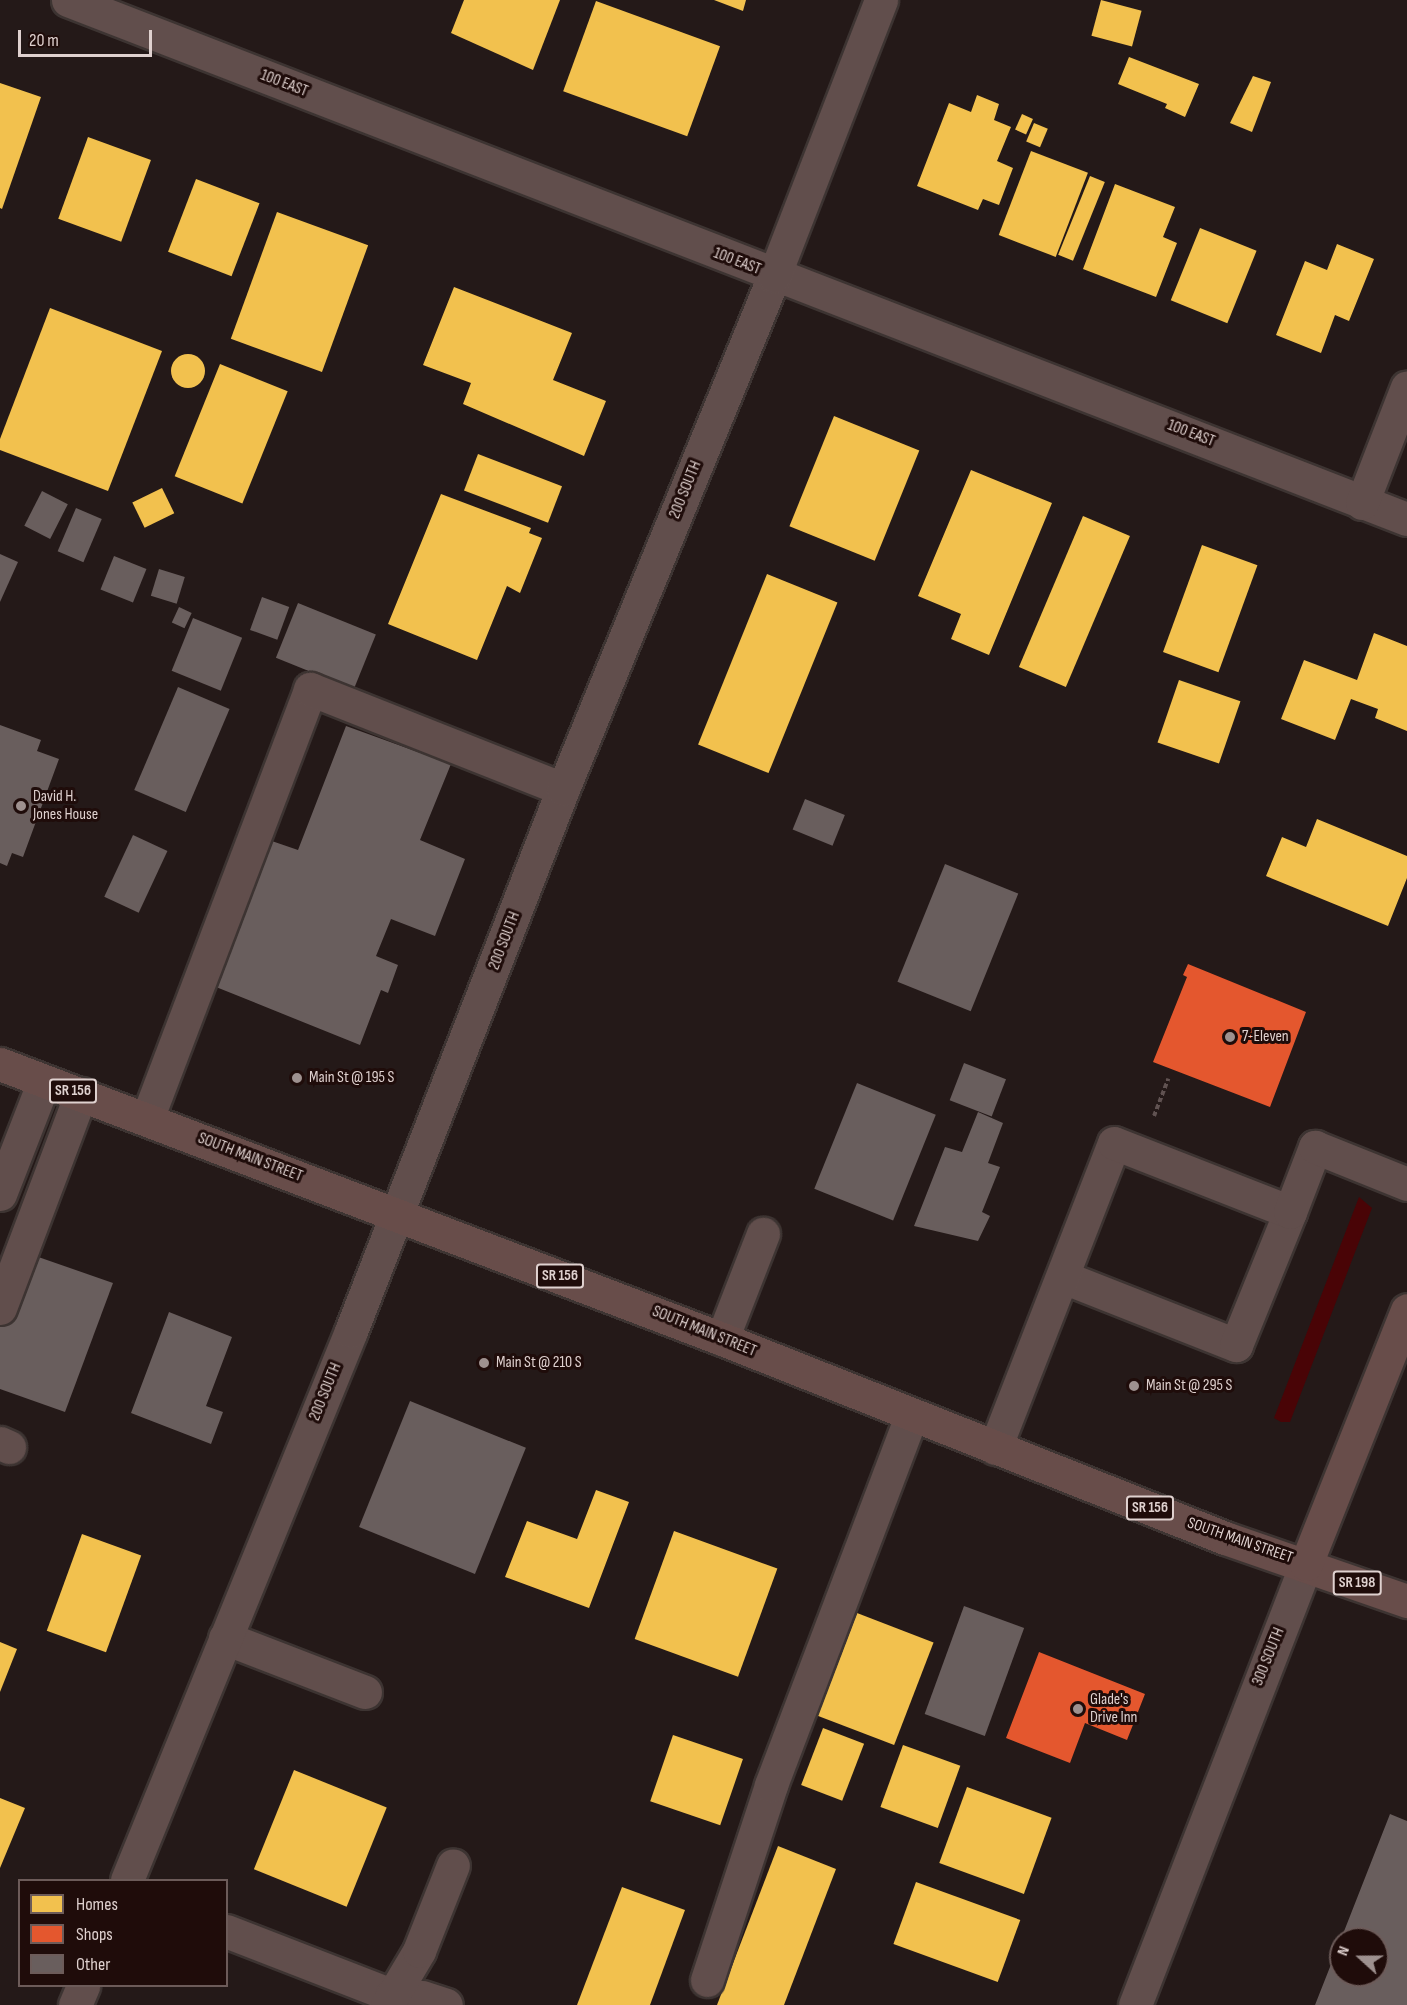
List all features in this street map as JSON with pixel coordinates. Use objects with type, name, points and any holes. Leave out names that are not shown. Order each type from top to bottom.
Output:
[{"type":"main road","name":"SOUTH MAIN STREET","points":[[0,1064],[722,1339],[911,1416],[1225,1538],[1306,1564],[1407,1601]]},
{"type":"main road","name":"300 SOUTH","points":[[1306,1564],[1407,1310]]},
{"type":"street","name":"100 EAST","points":[[68,0],[774,276],[1407,519]]},
{"type":"street","name":"200 SOUTH","points":[[128,1879],[397,1215],[563,789],[774,276],[881,0]]},
{"type":"street","points":[[1362,502],[1407,387]]},
{"type":"street","points":[[147,1119],[309,689],[563,789]]},
{"type":"street","points":[[0,1194],[44,1081]]},
{"type":"street","points":[[0,1308],[81,1094]]},
{"type":"street","points":[[995,1448],[1114,1143],[1290,1212]]},
{"type":"street","points":[[1063,1278],[1236,1345],[1316,1147],[1407,1185]]},
{"type":"street","points":[[722,1339],[763,1234]]},
{"type":"street","points":[[707,1980],[771,1785],[911,1416]]},
{"type":"street","name":"300 SOUTH","points":[[1135,2005],[1306,1564]]},
{"type":"street","points":[[225,1638],[365,1692]]},
{"type":"street","points":[[389,2000],[420,1951],[453,1865]]},
{"type":"street","points":[[228,1931],[389,2000],[422,1997],[446,2005]]},
{"type":"street","points":[[75,2005],[84,1987]]},
{"type":"shaded area","points":[[1359,1197],[1372,1208],[1290,1422],[1281,1422],[1274,1418]]},
{"type":"building: Homes","points":[[464,0],[560,0],[533,70],[451,33]]},
{"type":"building: Homes","points":[[714,0],[746,0],[743,11]]},
{"type":"building: Homes","points":[[1101,0],[1142,11],[1132,47],[1091,36]]},
{"type":"building: Homes","points":[[596,1],[720,46],[687,136],[563,91]]},
{"type":"building: Homes","points":[[1129,57],[1199,84],[1185,117],[1165,108],[1167,104],[1118,84]]},
{"type":"building: Homes","points":[[1253,76],[1271,82],[1252,132],[1230,123]]},
{"type":"building: Homes","points":[[0,83],[41,97],[2,209],[0,208]]},
{"type":"building: Homes","points":[[977,95],[999,104],[994,120],[1011,127],[997,161],[1013,168],[999,205],[983,199],[978,210],[917,186],[949,103],[971,112]]},
{"type":"building: Homes","points":[[1022,114],[1033,119],[1026,134],[1015,130]]},
{"type":"building: Homes","points":[[1034,123],[1048,129],[1040,147],[1026,141]]},
{"type":"building: Homes","points":[[88,137],[151,160],[121,242],[58,219]]},
{"type":"building: Homes","points":[[1031,151],[1088,173],[1056,257],[999,235]]},
{"type":"building: Homes","points":[[1090,176],[1105,182],[1073,261],[1058,255]]},
{"type":"building: Homes","points":[[196,179],[259,203],[232,276],[168,252]]},
{"type":"building: Homes","points":[[1115,184],[1175,207],[1163,237],[1177,243],[1156,297],[1083,269]]},
{"type":"building: Homes","points":[[277,212],[368,245],[322,372],[231,339]]},
{"type":"building: Homes","points":[[1200,228],[1257,251],[1227,323],[1171,300]]},
{"type":"building: Homes","points":[[1337,244],[1374,259],[1349,321],[1335,315],[1321,353],[1276,335],[1305,261],[1327,270]]},
{"type":"building: Homes","points":[[454,287],[572,333],[553,380],[606,401],[584,456],[463,404],[471,383],[423,365]]},
{"type":"building: Homes","points":[[50,308],[162,351],[108,491],[0,450],[0,439]]},
{"type":"building: Homes","points":[[188,354],[200,359],[205,371],[200,383],[188,388],[176,383],[171,371],[176,359]]},
{"type":"building: Homes","points":[[220,364],[288,391],[242,504],[175,476]]},
{"type":"building: Homes","points":[[834,416],[919,450],[875,561],[789,526]]},
{"type":"building: Homes","points":[[478,454],[562,486],[548,523],[464,490]]},
{"type":"building: Homes","points":[[971,470],[1052,503],[989,655],[951,639],[961,614],[918,596]]},
{"type":"building: Homes","points":[[162,488],[174,513],[145,528],[132,502]]},
{"type":"building: Homes","points":[[441,494],[531,528],[529,533],[542,538],[520,593],[507,586],[477,660],[388,624]]},
{"type":"building: Homes","points":[[1083,516],[1130,536],[1066,687],[1019,667]]},
{"type":"building: Homes","points":[[1202,545],[1257,565],[1218,672],[1163,652]]},
{"type":"building: Homes","points":[[767,574],[837,602],[769,773],[698,745]]},
{"type":"building: Homes","points":[[1374,633],[1407,646],[1407,731],[1375,718],[1378,709],[1351,699],[1335,740],[1281,719],[1304,660],[1357,680]]},
{"type":"building: Homes","points":[[1179,680],[1240,701],[1219,764],[1158,742]]},
{"type":"building: Homes","points":[[1317,819],[1407,856],[1407,878],[1388,926],[1266,876],[1282,837],[1306,847]]},
{"type":"building: Homes","points":[[596,1490],[629,1502],[589,1608],[505,1577],[527,1521],[577,1539]]},
{"type":"building: Homes","points":[[674,1531],[777,1569],[738,1677],[635,1639]]},
{"type":"building: Homes","points":[[82,1534],[141,1556],[106,1652],[47,1631]]},
{"type":"building: Homes","points":[[857,1613],[934,1642],[894,1745],[818,1716]]},
{"type":"building: Homes","points":[[0,1642],[17,1649],[0,1692]]},
{"type":"building: Homes","points":[[823,1728],[864,1744],[842,1801],[801,1785]]},
{"type":"building: Homes","points":[[673,1735],[743,1759],[720,1825],[650,1801]]},
{"type":"building: Homes","points":[[903,1745],[960,1766],[938,1828],[880,1807]]},
{"type":"building: Homes","points":[[294,1770],[387,1807],[347,1907],[254,1869]]},
{"type":"building: Homes","points":[[967,1787],[1052,1818],[1024,1894],[939,1863]]},
{"type":"building: Homes","points":[[0,1798],[25,1808],[0,1868]]},
{"type":"building: Homes","points":[[778,1846],[836,1869],[784,2005],[717,2005]]},
{"type":"building: Homes","points":[[916,1882],[1020,1920],[998,1982],[893,1944]]},
{"type":"building: Homes","points":[[622,1887],[685,1910],[650,2005],[577,2005]]},
{"type":"building: Shops","name":"7-Eleven","points":[[1188,964],[1306,1012],[1270,1107],[1153,1062],[1187,977],[1183,975]]},
{"type":"building: Shops","name":"Glade's Drive Inn","points":[[1039,1652],[1145,1694],[1127,1740],[1085,1723],[1070,1763],[1006,1738]]},
{"type":"building: Other","points":[[42,491],[68,504],[50,539],[24,526]]},
{"type":"building: Other","points":[[76,508],[102,519],[83,562],[58,551]]},
{"type":"building: Other","points":[[0,554],[18,562],[0,602]]},
{"type":"building: Other","points":[[114,556],[146,569],[133,602],[101,589]]},
{"type":"building: Other","points":[[159,569],[185,577],[177,604],[151,596]]},
{"type":"building: Other","points":[[262,597],[289,607],[277,640],[250,630]]},
{"type":"building: Other","points":[[298,603],[376,634],[354,689],[276,658]]},
{"type":"building: Other","points":[[179,607],[192,613],[185,628],[172,622]]},
{"type":"building: Other","points":[[193,618],[242,638],[221,691],[172,671]]},
{"type":"building: Other","points":[[178,687],[230,709],[186,812],[134,790]]},
{"type":"building: Other","name":"David H. Jones House","points":[[0,725],[41,740],[37,751],[59,759],[23,857],[12,853],[7,866],[0,863]]},
{"type":"building: Other","points":[[346,726],[451,764],[420,840],[465,859],[435,936],[391,919],[376,956],[398,965],[388,993],[381,990],[360,1045],[211,985],[263,838],[298,850]]},
{"type":"building: Other","points":[[805,799],[845,815],[833,846],[793,830]]},
{"type":"building: Other","points":[[133,835],[167,851],[139,913],[104,897]]},
{"type":"building: Other","points":[[945,864],[1018,894],[971,1011],[897,982]]},
{"type":"building: Other","points":[[964,1063],[1006,1079],[992,1116],[950,1100]]},
{"type":"building: Other","points":[[857,1083],[936,1115],[893,1221],[814,1189]]},
{"type":"building: Other","points":[[978,1112],[1003,1123],[988,1163],[1000,1167],[982,1212],[990,1216],[978,1241],[914,1226],[945,1147],[962,1152]]},
{"type":"building: Other","points":[[24,1252],[113,1283],[65,1412],[0,1389],[0,1315]]},
{"type":"building: Other","points":[[169,1312],[232,1337],[206,1406],[223,1412],[211,1444],[131,1413]]},
{"type":"building: Other","points":[[410,1401],[526,1448],[475,1574],[359,1527]]},
{"type":"building: Other","points":[[964,1606],[1024,1628],[985,1736],[925,1714]]},
{"type":"building: Other","points":[[1390,1814],[1407,1821],[1407,2005],[1315,2005],[1329,1969],[1329,1987],[1389,1987],[1389,1927],[1346,1927]]},
{"type":"place","name":"David H. Jones House","points":[[21,806]]},
{"type":"place","name":"7-Eleven","points":[[1230,1037]]},
{"type":"place","name":"Main St @ 195 S","points":[[297,1078]]},
{"type":"place","name":"Main St @ 210 S","points":[[484,1363]]},
{"type":"place","name":"Main St @ 295 S","points":[[1134,1386]]},
{"type":"place","name":"Glade's Drive Inn","points":[[1078,1709]]}]
